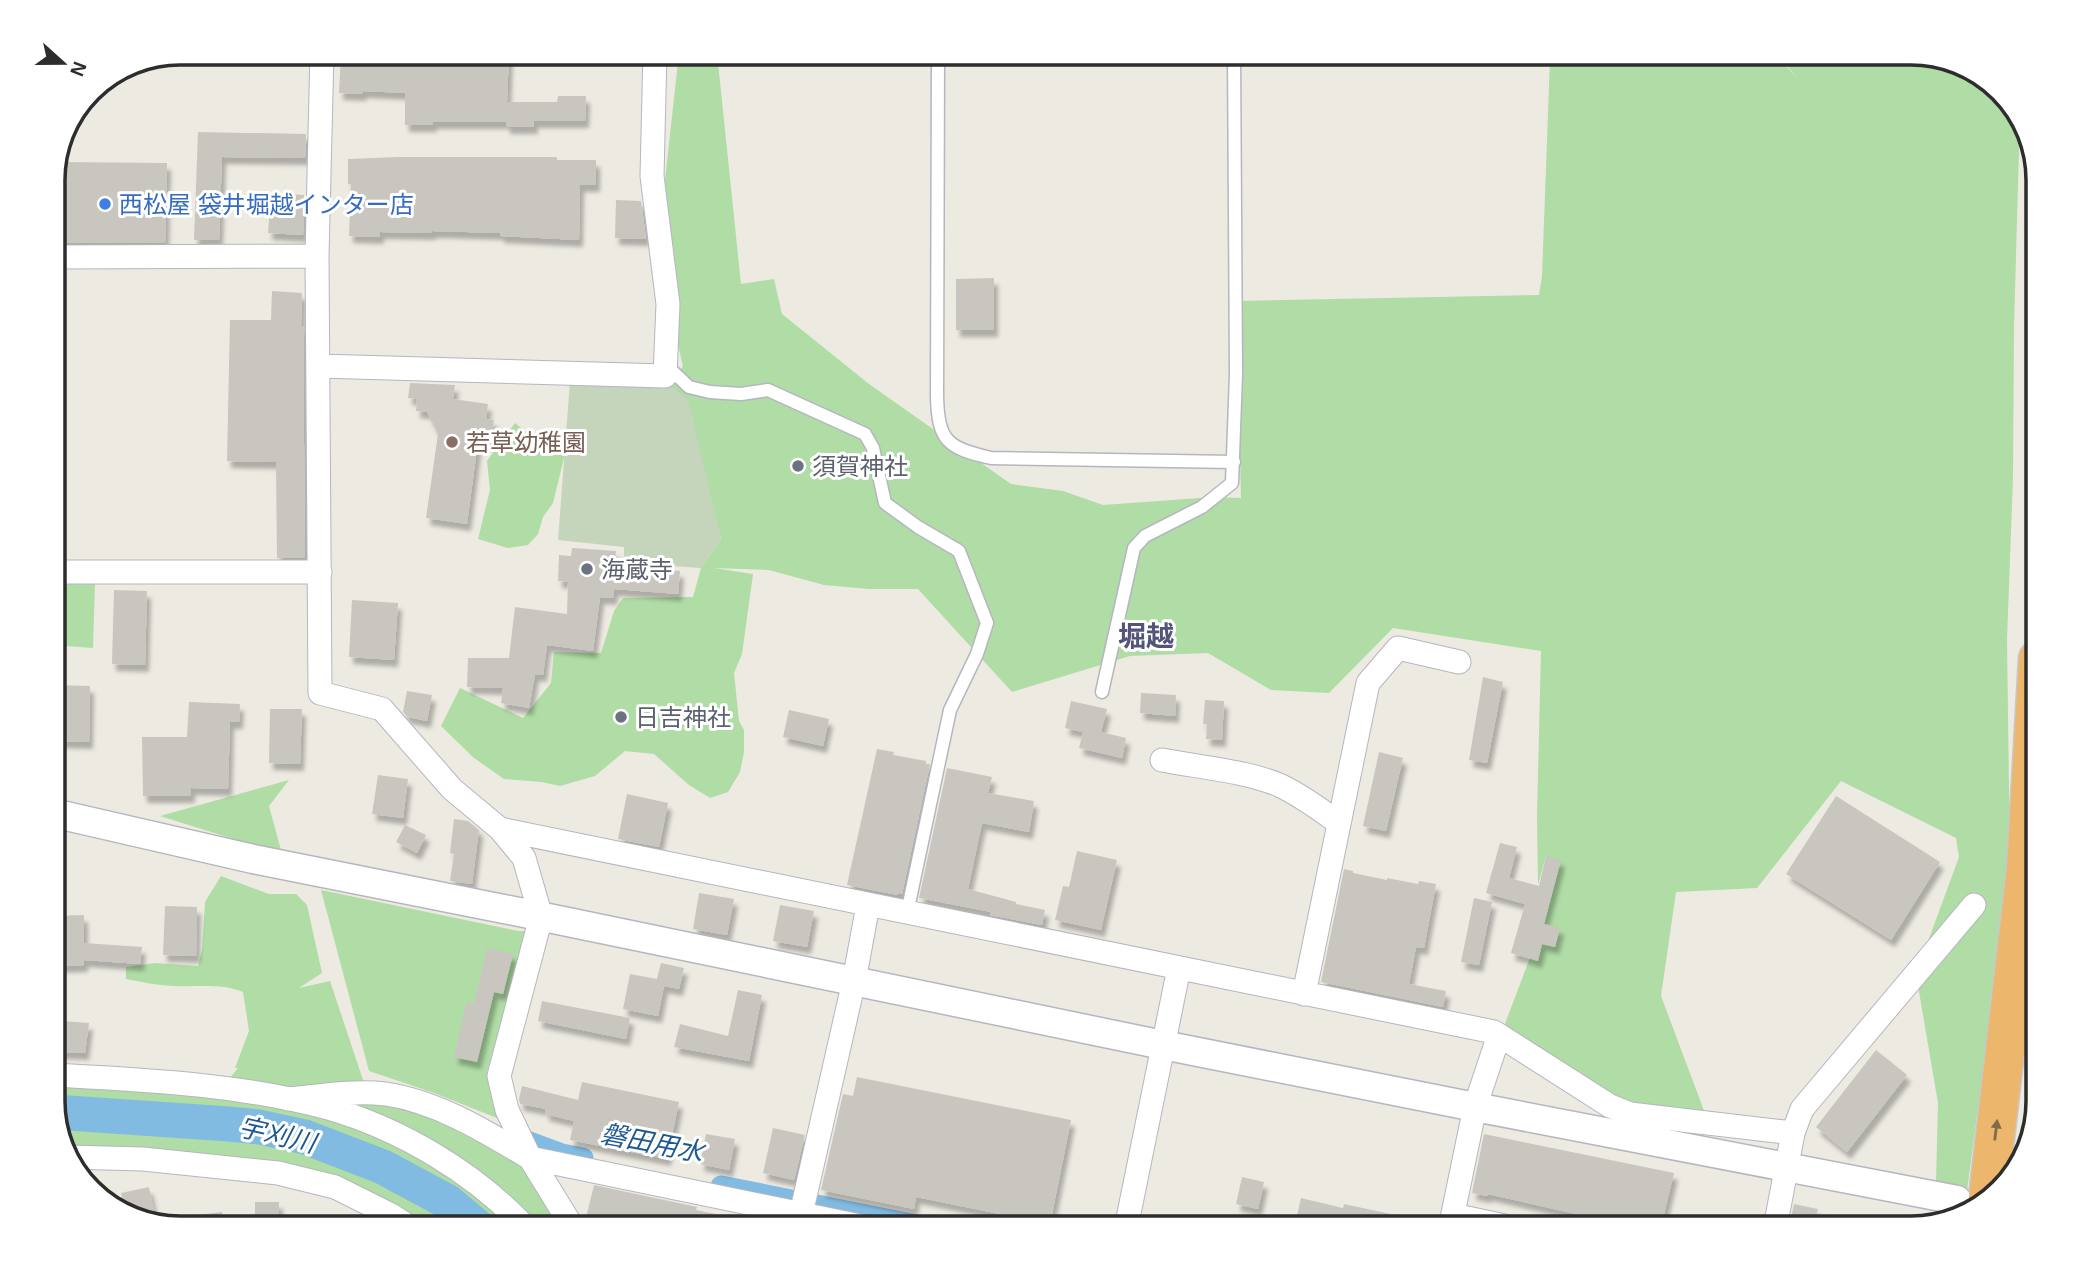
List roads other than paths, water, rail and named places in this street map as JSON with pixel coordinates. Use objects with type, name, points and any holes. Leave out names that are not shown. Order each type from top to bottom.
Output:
[{"type":"highway","points":[[1973,1198],[2026,869]]},
{"type":"street","points":[[322,65],[317,256],[320,693],[382,709],[452,789],[500,829],[524,858],[541,917],[499,1076],[506,1110],[530,1158],[566,1216]]},
{"type":"street","points":[[319,366],[665,376],[668,304],[652,176],[655,65]]},
{"type":"street","points":[[65,257],[317,256]]},
{"type":"street","points":[[65,572],[320,572]]},
{"type":"street","points":[[1304,994],[1368,682],[1398,648],[1459,662]]},
{"type":"street","points":[[1162,760],[1276,784],[1307,799],[1339,823]]},
{"type":"street","points":[[65,816],[253,859],[1163,1045],[1787,1167],[1972,1199]]},
{"type":"street","points":[[500,829],[1499,1035],[1610,1106],[1630,1114],[1793,1133]]},
{"type":"street","points":[[801,1214],[854,981],[868,905]]},
{"type":"street","points":[[1777,1216],[1793,1133],[1802,1109],[1974,905]]},
{"type":"street","points":[[1128,1216],[1179,968]]},
{"type":"street","points":[[1453,1216],[1475,1107],[1499,1035]]},
{"type":"street","points":[[65,1076],[169,1082],[288,1099],[329,1109],[387,1130],[430,1153],[469,1178],[515,1216]]},
{"type":"street","points":[[288,1099],[355,1093],[385,1094],[452,1115],[530,1158],[808,1216]]},
{"type":"street","points":[[80,1157],[143,1159],[278,1172],[335,1187],[393,1216]]},
{"type":"lane","points":[[938,65],[937,396],[938,419],[943,435],[953,445],[967,452],[991,458],[1234,462]]},
{"type":"lane","points":[[1102,692],[1134,548],[1145,536],[1202,507],[1232,483],[1236,301],[1234,65]]},
{"type":"lane","points":[[666,365],[689,387],[710,392],[741,394],[768,390],[864,434],[873,448],[885,503],[918,527],[959,551],[988,623],[977,654],[950,710],[907,913]]},
{"type":"waterway","name":"宇刈川","points":[[66,1113],[259,1127],[305,1137],[383,1167],[448,1202],[465,1216]]},
{"type":"waterway","name":"磐田用水","points":[[511,1135],[562,1154],[583,1158]]},
{"type":"waterway","name":"磐田用水","points":[[721,1186],[872,1216]]},
{"type":"place","name":"西松屋 袋井堀越インター店","points":[[105,204]]},
{"type":"place","name":"若草幼稚園","points":[[452,442]]},
{"type":"place","name":"須賀神社","points":[[798,466]]},
{"type":"place","name":"海蔵寺","points":[[587,569]]},
{"type":"place","name":"日吉神社","points":[[621,717]]},
{"type":"district","name":"堀越","points":[[1146,636]]}]
